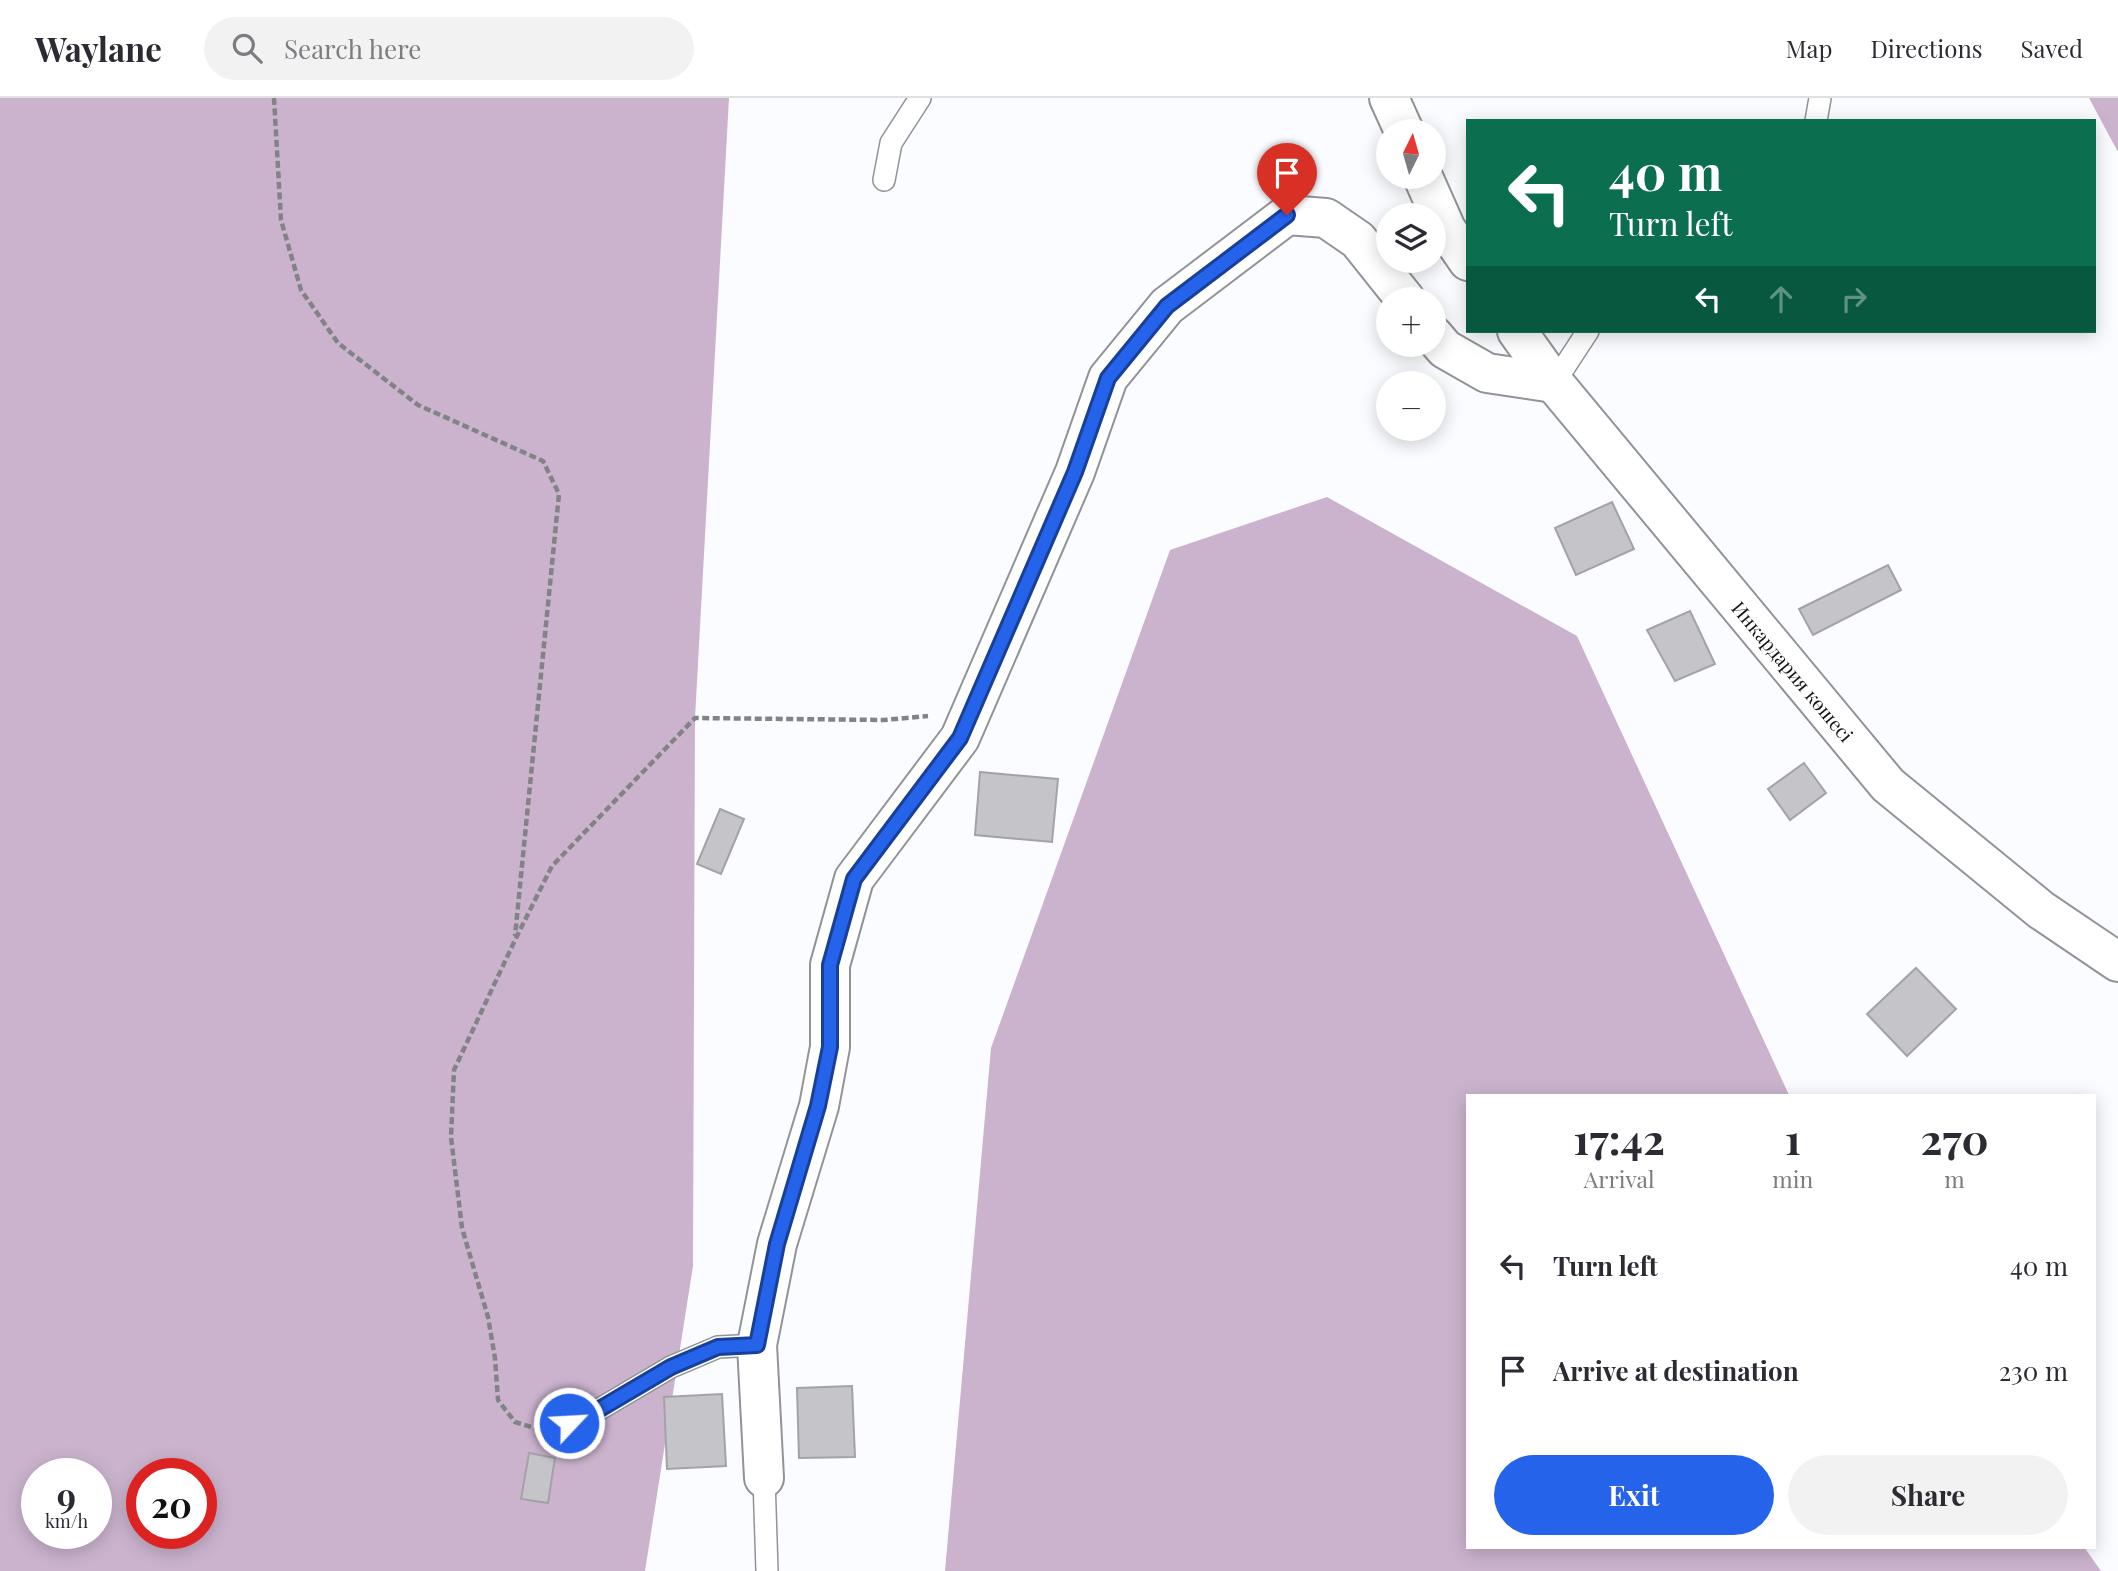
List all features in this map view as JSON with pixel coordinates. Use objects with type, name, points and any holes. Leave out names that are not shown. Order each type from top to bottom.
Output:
[{"type":"street","points":[[1389,98],[1399,119]]},
{"type":"street","points":[[1428,189],[1446,229],[1466,258]]},
{"type":"street","points":[[764,1478],[757,1345],[777,1244],[818,1106],[830,1047],[830,965],[854,879],[960,738],[1075,472],[1108,378],[1167,306],[1287,215],[1326,218],[1358,240],[1395,287]]},
{"type":"street","name":"Инкардария көшесі","points":[[1518,333],[1554,383],[1888,785],[2041,909],[2118,962]]},
{"type":"street","points":[[1446,350],[1487,373],[1554,383]]},
{"type":"lane","points":[[884,180],[891,143],[919,98]]},
{"type":"lane","points":[[1816,119],[1820,98]]},
{"type":"lane","points":[[1554,383],[1587,333]]},
{"type":"lane","points":[[569,1423],[593,1413],[671,1367],[718,1347],[757,1345]]},
{"type":"lane","points":[[764,1478],[767,1571]]},
{"type":"path","points":[[274,98],[281,220],[300,289],[338,343],[418,405],[543,461],[559,494],[515,940]]},
{"type":"path","points":[[569,1423],[541,1430],[514,1422],[498,1400],[488,1317],[462,1228],[451,1137],[454,1070],[552,866],[695,718],[884,720],[971,712]]},
{"type":"shaded area","points":[[0,98],[729,98],[695,718],[693,1266],[645,1571],[0,1571]]},
{"type":"shaded area","points":[[2089,98],[2118,98],[2118,152]]},
{"type":"shaded area","points":[[1327,497],[1577,636],[1789,1094],[1466,1094],[1466,1549],[2085,1549],[2101,1571],[945,1571],[991,1048],[1170,550]]},
{"type":"building","points":[[1612,502],[1634,549],[1576,575],[1555,528]]},
{"type":"building","points":[[1888,565],[1901,590],[1813,635],[1799,609]]},
{"type":"building","points":[[1690,611],[1715,664],[1675,681],[1647,630]]},
{"type":"building","points":[[1804,763],[1826,793],[1790,820],[1768,789]]},
{"type":"building","points":[[980,772],[1058,779],[1052,842],[975,835]]},
{"type":"building","points":[[720,809],[744,819],[721,874],[697,864]]},
{"type":"building","points":[[1916,968],[1956,1009],[1907,1056],[1867,1014]]},
{"type":"building","points":[[852,1386],[855,1457],[799,1458],[797,1388]]},
{"type":"building","points":[[722,1394],[726,1466],[667,1469],[664,1397]]},
{"type":"building","points":[[529,1453],[555,1458],[548,1503],[521,1499]]},
{"type":"route","points":[[569,1423],[593,1413],[671,1367],[718,1347],[757,1345],[777,1244],[818,1106],[830,1047],[830,965],[854,879],[960,738],[1075,472],[1108,378],[1167,306],[1287,215]]}]
